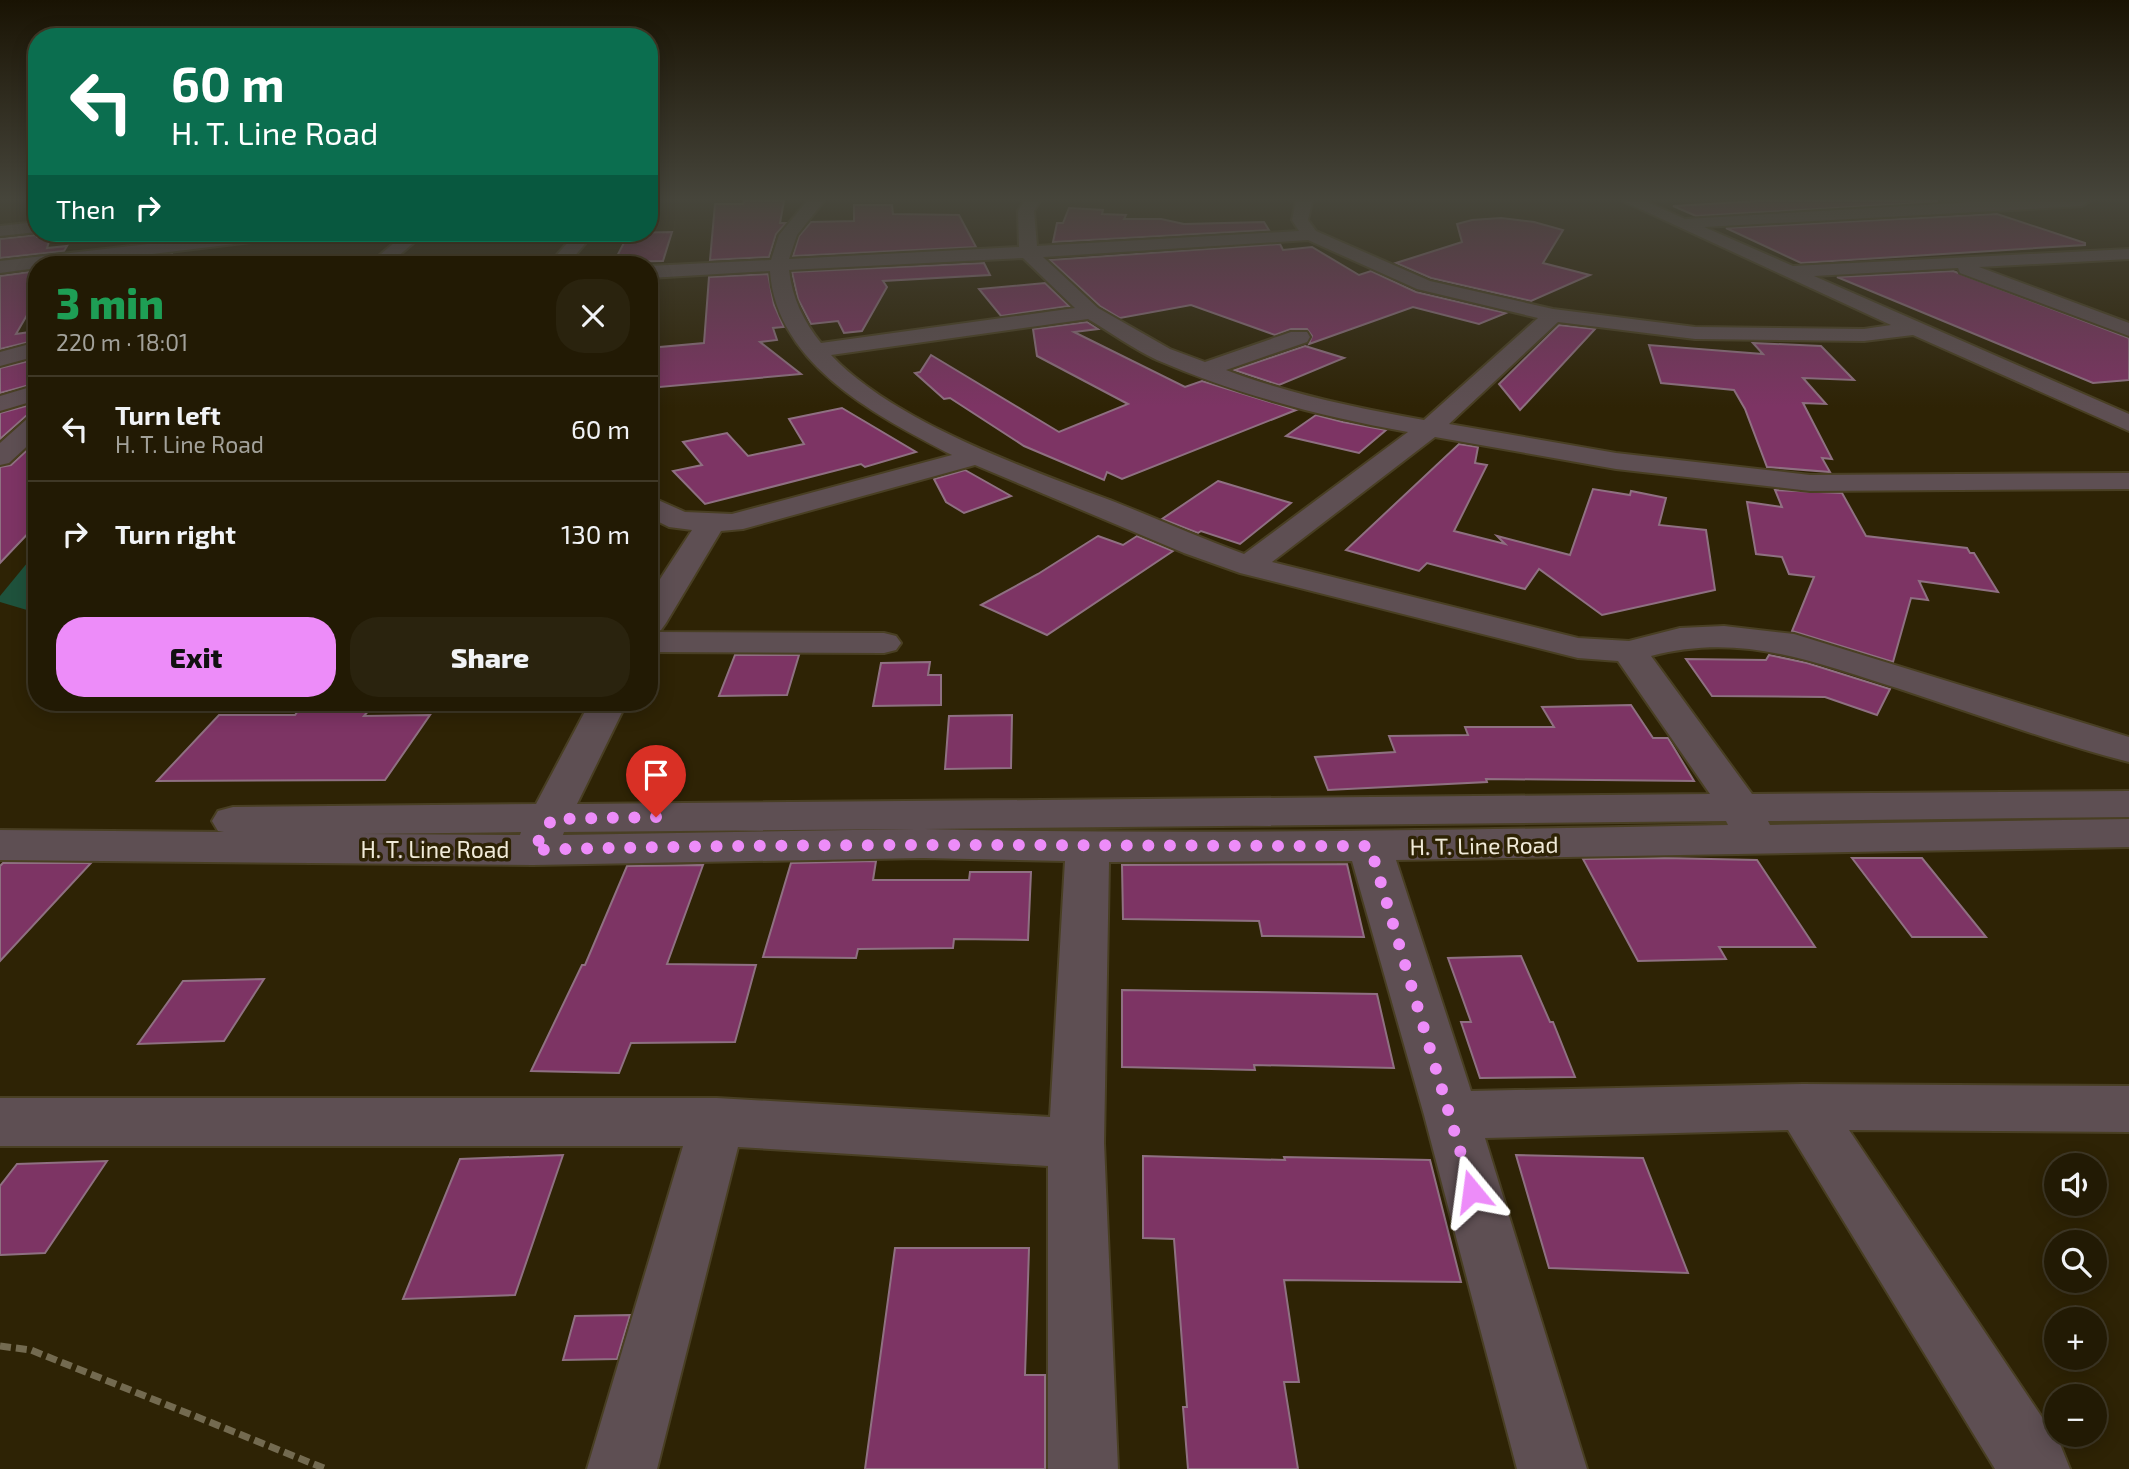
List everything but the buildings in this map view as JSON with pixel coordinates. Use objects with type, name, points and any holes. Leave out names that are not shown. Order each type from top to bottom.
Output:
[{"type":"street","points":[[658,272],[713,270]]},
{"type":"street","points":[[779,270],[784,302],[796,326],[816,350],[835,370],[909,422],[974,457],[1249,565],[1578,648],[1629,651],[1680,638],[1724,636],[1794,644],[2129,750]]},
{"type":"street","points":[[1052,270],[1091,312],[1162,354],[1202,371],[1324,407],[1428,429],[1616,461],[1810,484],[2129,481]]},
{"type":"street","points":[[1389,270],[1424,285],[1553,315],[1695,333],[1864,335],[1915,328]]},
{"type":"street","points":[[1786,270],[2129,423]]},
{"type":"street","points":[[1789,271],[1818,270]]},
{"type":"street","points":[[1969,270],[2129,330]]},
{"type":"street","points":[[816,350],[1091,312]]},
{"type":"street","points":[[1249,565],[1428,429],[1553,315]]},
{"type":"street","points":[[1202,371],[1299,337]]},
{"type":"street","points":[[0,359],[28,351]]},
{"type":"street","points":[[0,404],[28,395]]},
{"type":"street","points":[[0,457],[28,435]]},
{"type":"street","points":[[658,510],[679,521],[733,523],[974,457]]},
{"type":"street","points":[[658,609],[712,522]]},
{"type":"street","points":[[658,642],[884,643]]},
{"type":"street","points":[[1629,651],[1749,824]]},
{"type":"street","points":[[542,834],[604,711]]},
{"type":"street","name":"H. T. Line Road","points":[[0,818],[1088,847],[1370,846],[2129,804]]},
{"type":"street","name":"H. T. Line Road","points":[[0,845],[542,834],[1060,812],[2129,832]]},
{"type":"street","points":[[1370,846],[1451,1115],[1552,1469]]},
{"type":"street","points":[[1083,1469],[1076,1143],[1088,847]]},
{"type":"street","points":[[1451,1115],[1802,1107],[2129,1109]]},
{"type":"street","points":[[1802,1107],[2035,1469]]},
{"type":"street","points":[[0,1122],[717,1122],[1076,1143]]},
{"type":"street","points":[[622,1469],[717,1122]]},
{"type":"path","points":[[0,1346],[31,1350],[326,1469]]},
{"type":"green space","points":[[28,562],[28,610],[0,602],[0,596]]},
{"type":"route","points":[[656,817],[552,819],[533,850],[923,843],[1088,847],[1370,846],[1472,1191]]}]
